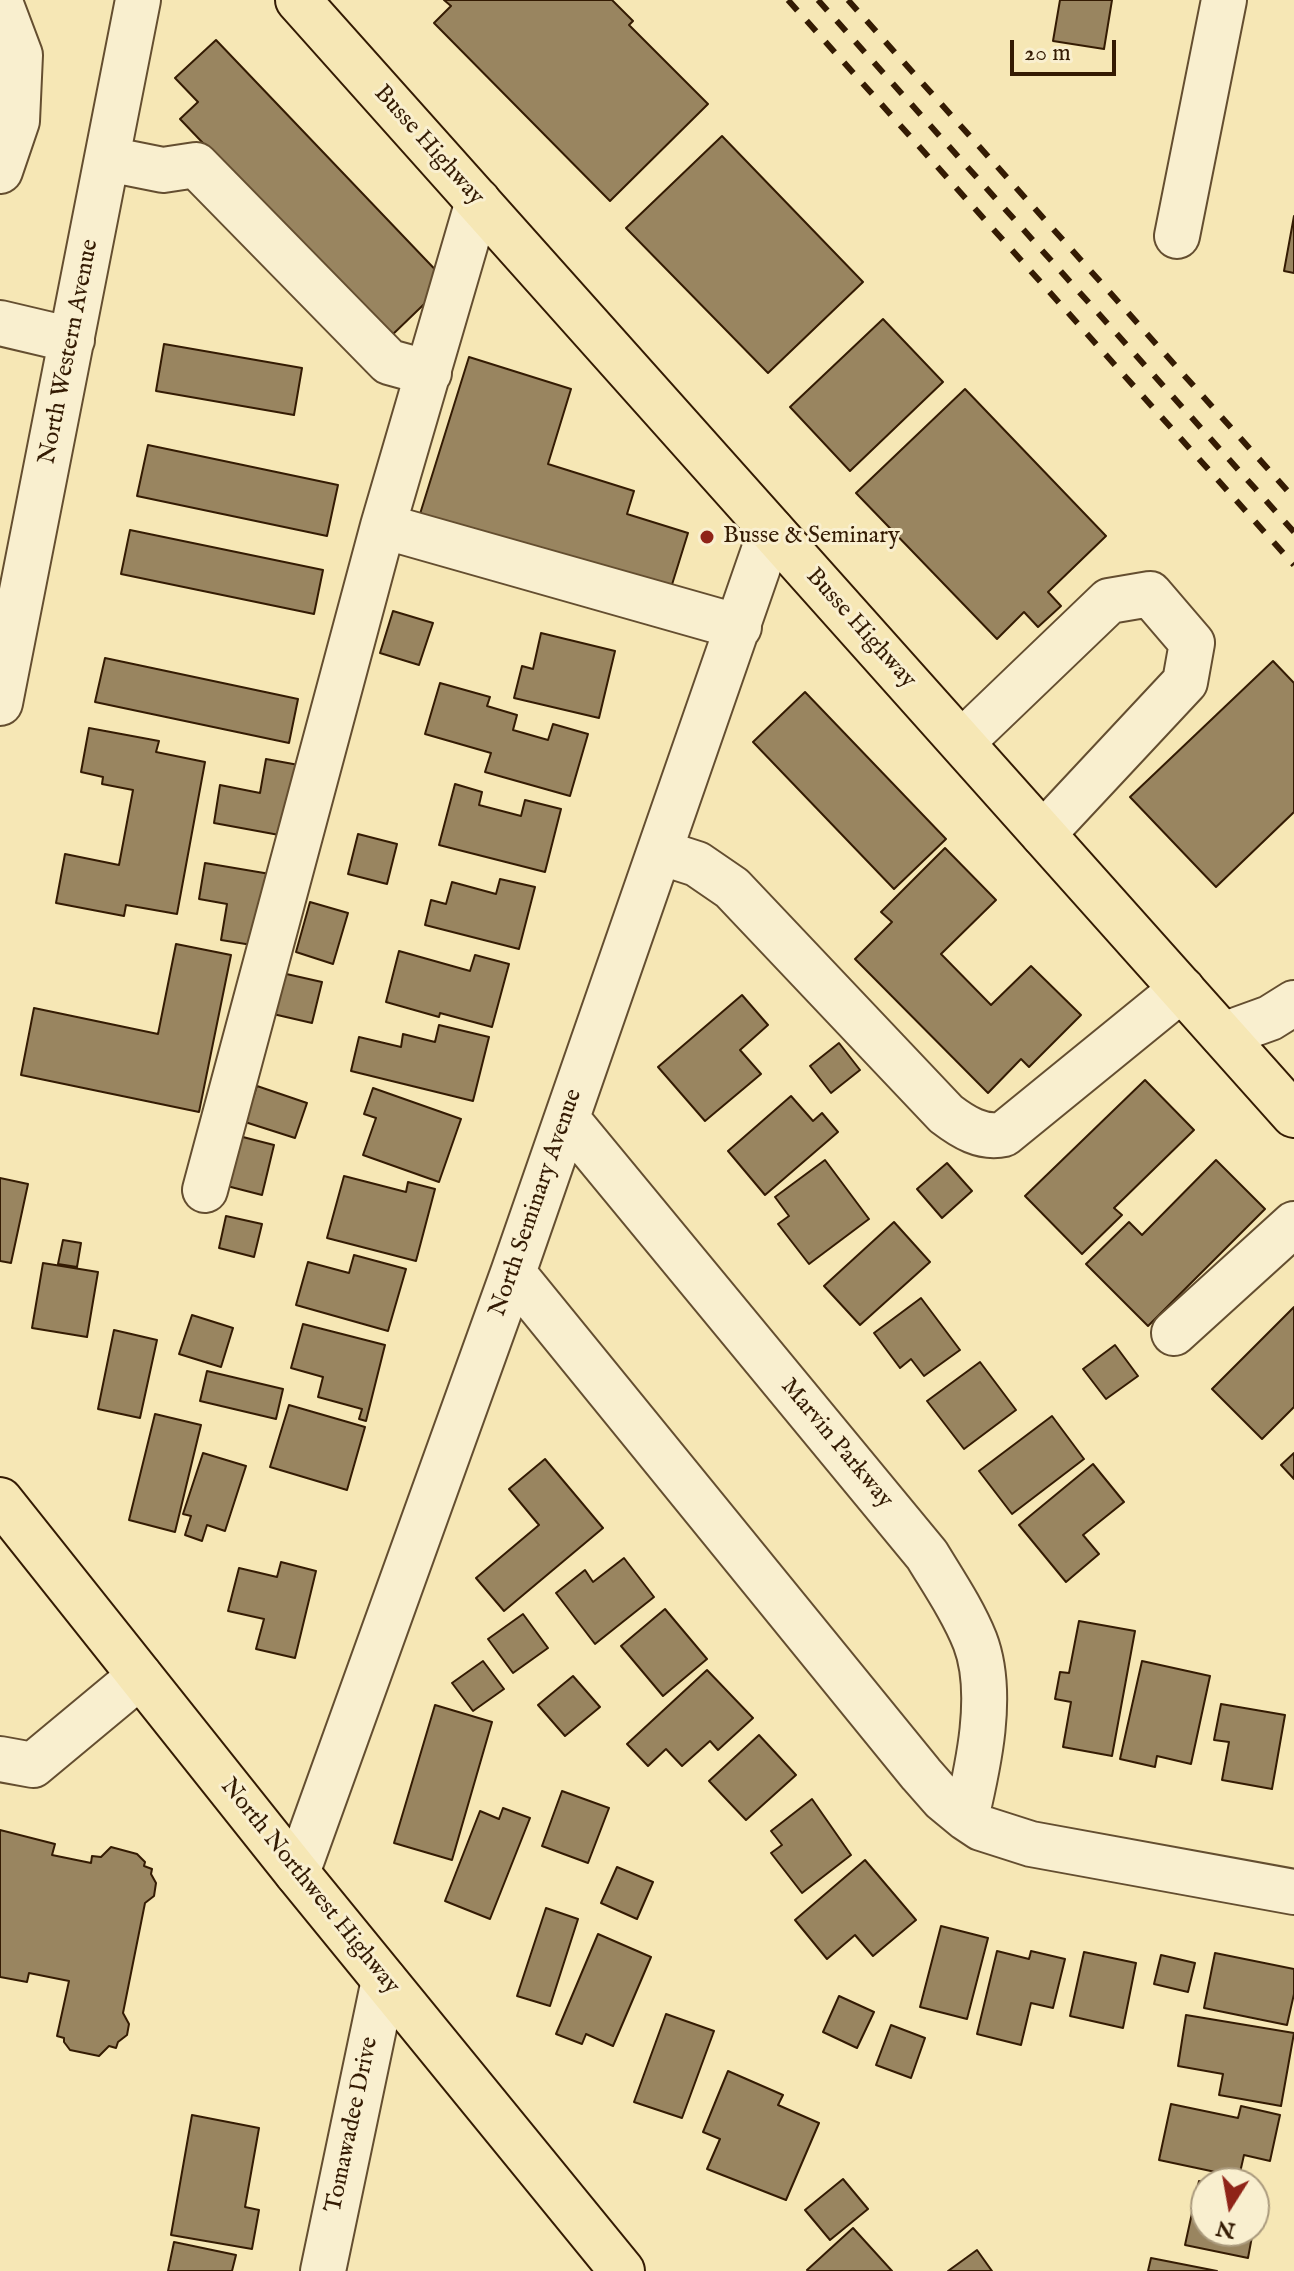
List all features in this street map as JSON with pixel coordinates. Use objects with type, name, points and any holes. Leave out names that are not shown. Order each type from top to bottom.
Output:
[{"type":"main road","name":"Busse Highway","points":[[298,0],[1294,1115]]},
{"type":"main road","name":"North Northwest Highway","points":[[0,1500],[297,1873],[622,2271]]},
{"type":"street","name":"North Western Avenue","points":[[0,703],[138,0]]},
{"type":"street","points":[[1177,236],[1224,0]]},
{"type":"street","points":[[0,2],[20,55],[17,121],[0,171]]},
{"type":"street","points":[[108,159],[163,170],[196,165],[389,362],[429,373]]},
{"type":"street","points":[[205,1190],[383,526],[478,201]]},
{"type":"street","points":[[0,323],[72,340]]},
{"type":"street","points":[[383,526],[739,627]]},
{"type":"street","name":"North Seminary Avenue","points":[[297,1873],[513,1273],[771,530]]},
{"type":"street","points":[[962,742],[1109,601],[1150,594],[1192,643],[1185,682],[1043,834]]},
{"type":"street","points":[[660,852],[697,864],[732,888],[946,1114],[963,1127],[984,1134],[1004,1134],[1182,989]]},
{"type":"street","points":[[1223,1035],[1270,1018],[1294,1003]]},
{"type":"street","name":"Marvin Parkway","points":[[567,1119],[927,1555],[960,1608],[976,1644],[982,1683],[983,1728],[978,1769],[966,1818]]},
{"type":"street","points":[[1174,1333],[1294,1224]]},
{"type":"street","points":[[513,1273],[921,1774],[943,1799],[966,1818],[981,1828],[1031,1844],[1294,1892]]},
{"type":"street","points":[[0,1759],[33,1765],[140,1676]]},
{"type":"street","name":"Tomawadee Drive","points":[[323,2271],[384,1980]]},
{"type":"building","points":[[444,0],[612,0],[633,21],[629,25],[708,104],[610,201],[434,23],[451,6]]},
{"type":"building","points":[[1060,0],[1112,0],[1104,49],[1053,41]]},
{"type":"building","points":[[216,40],[447,282],[389,338],[180,119],[198,102],[175,78]]},
{"type":"building","points":[[722,136],[863,282],[768,373],[626,228]]},
{"type":"building","points":[[1294,216],[1294,273],[1284,271]]},
{"type":"building","points":[[883,319],[943,382],[850,471],[790,407]]},
{"type":"building","points":[[164,344],[302,368],[294,415],[156,391]]},
{"type":"building","points":[[469,357],[571,389],[548,464],[634,491],[627,514],[688,533],[670,591],[420,514]]},
{"type":"building","points":[[965,389],[1106,536],[1048,592],[1061,606],[1038,627],[1024,612],[997,639],[856,493]]},
{"type":"building","points":[[148,445],[338,485],[327,536],[137,496]]},
{"type":"building","points":[[130,530],[323,570],[314,614],[121,574]]},
{"type":"building","points":[[393,611],[433,623],[419,665],[380,653]]},
{"type":"building","points":[[541,633],[615,651],[599,718],[514,698],[522,666],[533,669]]},
{"type":"building","points":[[105,658],[298,699],[289,743],[95,702]]},
{"type":"building","points":[[1273,661],[1294,683],[1294,812],[1216,887],[1130,797]]},
{"type":"building","points":[[440,683],[490,697],[487,706],[517,715],[513,730],[548,740],[553,724],[588,734],[570,796],[485,772],[491,753],[425,734]]},
{"type":"building","points":[[805,692],[946,839],[894,889],[753,742]]},
{"type":"building","points":[[89,728],[159,741],[156,752],[205,762],[177,914],[126,905],[124,916],[56,903],[65,854],[119,865],[133,790],[102,784],[103,777],[81,772]]},
{"type":"building","points":[[266,759],[304,766],[290,837],[214,823],[220,785],[260,793]]},
{"type":"building","points":[[455,784],[482,792],[479,805],[521,816],[525,800],[561,809],[545,872],[439,845]]},
{"type":"building","points":[[358,834],[397,844],[387,884],[348,874]]},
{"type":"building","points":[[945,848],[996,900],[941,954],[991,1005],[1031,966],[1081,1015],[1029,1067],[1021,1059],[988,1093],[855,959],[892,922],[881,912]]},
{"type":"building","points":[[205,863],[270,874],[258,946],[221,940],[227,904],[199,899]]},
{"type":"building","points":[[500,879],[535,887],[519,949],[425,925],[431,900],[446,904],[452,882],[496,894]]},
{"type":"building","points":[[310,902],[348,913],[333,964],[296,952]]},
{"type":"building","points":[[176,944],[231,955],[199,1112],[21,1075],[34,1008],[158,1034]]},
{"type":"building","points":[[399,951],[470,971],[475,955],[509,964],[492,1027],[440,1013],[439,1017],[386,1002]]},
{"type":"building","points":[[282,973],[322,982],[312,1023],[273,1014]]},
{"type":"building","points":[[742,995],[768,1025],[740,1050],[761,1074],[705,1121],[658,1067]]},
{"type":"building","points":[[439,1025],[489,1037],[473,1101],[351,1071],[359,1037],[401,1047],[403,1034],[435,1042]]},
{"type":"building","points":[[839,1043],[860,1070],[831,1093],[810,1066]]},
{"type":"building","points":[[1145,1080],[1194,1130],[1114,1208],[1122,1215],[1082,1254],[1025,1196]]},
{"type":"building","points":[[257,1086],[307,1103],[295,1138],[245,1122]]},
{"type":"building","points":[[373,1088],[461,1119],[439,1182],[363,1155],[376,1118],[364,1114]]},
{"type":"building","points":[[791,1096],[813,1121],[822,1113],[838,1132],[765,1195],[728,1151]]},
{"type":"building","points":[[239,1136],[274,1145],[262,1195],[227,1186]]},
{"type":"building","points":[[825,1160],[869,1219],[809,1264],[778,1224],[789,1216],[775,1197]]},
{"type":"building","points":[[1216,1160],[1265,1209],[1148,1326],[1086,1264],[1129,1222],[1142,1235]]},
{"type":"building","points":[[947,1163],[972,1191],[942,1218],[917,1189]]},
{"type":"building","points":[[344,1176],[406,1192],[408,1182],[435,1189],[416,1261],[327,1238]]},
{"type":"building","points":[[0,1178],[28,1184],[11,1263],[0,1261]]},
{"type":"building","points":[[226,1216],[262,1224],[254,1257],[219,1248]]},
{"type":"building","points":[[894,1222],[930,1262],[860,1325],[824,1286]]},
{"type":"building","points":[[63,1240],[81,1243],[77,1267],[58,1264]]},
{"type":"building","points":[[354,1255],[406,1269],[388,1331],[296,1305],[308,1262],[349,1273]]},
{"type":"building","points":[[43,1263],[98,1272],[87,1337],[32,1328]]},
{"type":"building","points":[[921,1298],[960,1350],[924,1376],[911,1359],[900,1368],[874,1333]]},
{"type":"building","points":[[1294,1307],[1294,1407],[1262,1439],[1212,1389]]},
{"type":"building","points":[[192,1315],[233,1328],[221,1367],[179,1354]]},
{"type":"building","points":[[303,1324],[385,1345],[366,1421],[359,1419],[362,1409],[318,1397],[323,1377],[291,1368]]},
{"type":"building","points":[[114,1330],[157,1340],[140,1418],[98,1409]]},
{"type":"building","points":[[1115,1345],[1138,1376],[1106,1399],[1083,1369]]},
{"type":"building","points":[[980,1362],[1016,1410],[964,1449],[927,1401]]},
{"type":"building","points":[[207,1371],[283,1389],[276,1419],[200,1401]]},
{"type":"building","points":[[289,1405],[365,1427],[347,1490],[270,1467]]},
{"type":"building","points":[[155,1414],[201,1425],[175,1532],[129,1520]]},
{"type":"building","points":[[1052,1416],[1084,1459],[1012,1514],[979,1471]]},
{"type":"building","points":[[203,1453],[246,1466],[225,1531],[207,1525],[202,1541],[185,1535],[191,1516],[183,1514]]},
{"type":"building","points":[[1294,1453],[1294,1479],[1281,1465]]},
{"type":"building","points":[[545,1459],[603,1528],[504,1611],[476,1578],[539,1525],[509,1489]]},
{"type":"building","points":[[1093,1464],[1124,1502],[1083,1535],[1099,1554],[1066,1582],[1019,1525]]},
{"type":"building","points":[[624,1558],[654,1597],[595,1644],[556,1593],[585,1570],[593,1582]]},
{"type":"building","points":[[281,1562],[316,1571],[295,1658],[256,1649],[264,1619],[228,1611],[239,1568],[277,1577]]},
{"type":"building","points":[[665,1609],[707,1659],[663,1696],[621,1646]]},
{"type":"building","points":[[523,1614],[548,1648],[513,1673],[488,1639]]},
{"type":"building","points":[[1079,1621],[1135,1631],[1112,1756],[1063,1747],[1071,1702],[1055,1699],[1060,1672],[1069,1673]]},
{"type":"building","points":[[483,1661],[504,1689],[473,1711],[452,1683]]},
{"type":"building","points":[[1142,1661],[1210,1676],[1191,1764],[1157,1756],[1155,1767],[1120,1759]]},
{"type":"building","points":[[707,1670],[753,1718],[718,1750],[710,1741],[682,1766],[666,1749],[648,1766],[627,1744]]},
{"type":"building","points":[[573,1676],[600,1707],[565,1736],[538,1705]]},
{"type":"building","points":[[1221,1704],[1285,1715],[1272,1789],[1222,1780],[1229,1742],[1214,1740]]},
{"type":"building","points":[[435,1705],[492,1722],[452,1860],[394,1843]]},
{"type":"building","points":[[759,1735],[796,1775],[746,1820],[709,1781]]},
{"type":"building","points":[[562,1791],[609,1808],[588,1863],[542,1846]]},
{"type":"building","points":[[812,1799],[851,1855],[802,1893],[771,1853],[782,1845],[771,1831]]},
{"type":"building","points":[[503,1808],[530,1818],[490,1919],[445,1901],[480,1811],[499,1819]]},
{"type":"building","points":[[0,1830],[55,1844],[52,1855],[91,1863],[92,1856],[101,1857],[111,1847],[137,1854],[145,1862],[144,1866],[152,1869],[156,1883],[154,1896],[145,1903],[123,2013],[129,2024],[127,2035],[116,2048],[109,2046],[99,2056],[70,2050],[64,2038],[57,2036],[69,1981],[29,1973],[27,1982],[0,1977]]},
{"type":"building","points":[[865,1860],[916,1920],[873,1956],[855,1935],[827,1959],[795,1920]]},
{"type":"building","points":[[617,1867],[653,1882],[637,1919],[601,1903]]},
{"type":"building","points":[[546,1908],[578,1919],[550,2006],[517,1996]]},
{"type":"building","points":[[941,1926],[988,1938],[967,2019],[920,2007]]},
{"type":"building","points":[[598,1934],[651,1957],[613,2046],[586,2034],[582,2044],[556,2034]]},
{"type":"building","points":[[997,1951],[1029,1959],[1031,1951],[1065,1959],[1053,2008],[1031,2003],[1021,2045],[977,2034]]},
{"type":"building","points":[[1084,1952],[1136,1963],[1123,2028],[1070,2016]]},
{"type":"building","points":[[1215,1953],[1294,1969],[1294,1994],[1287,2025],[1204,2008]]},
{"type":"building","points":[[1161,1955],[1195,1963],[1188,1992],[1154,1984]]},
{"type":"building","points":[[839,1996],[874,2012],[857,2048],[823,2032]]},
{"type":"building","points":[[666,2014],[714,2031],[682,2118],[634,2102]]},
{"type":"building","points":[[1186,2015],[1294,2033],[1281,2106],[1219,2095],[1223,2074],[1178,2066]]},
{"type":"building","points":[[891,2025],[925,2038],[911,2078],[876,2065]]},
{"type":"building","points":[[728,2071],[783,2095],[778,2105],[819,2123],[786,2200],[707,2169],[720,2139],[703,2132]]},
{"type":"building","points":[[1171,2104],[1238,2118],[1241,2106],[1280,2115],[1270,2161],[1244,2155],[1241,2167],[1192,2167],[1159,2160]]},
{"type":"building","points":[[192,2115],[259,2128],[245,2207],[259,2210],[252,2249],[171,2235]]},
{"type":"building","points":[[843,2179],[868,2209],[830,2240],[805,2210]]},
{"type":"building","points":[[1190,2222],[1190,2246],[1185,2245]]},
{"type":"building","points":[[853,2228],[892,2271],[807,2270]]},
{"type":"building","points":[[174,2242],[236,2255],[232,2271],[168,2271]]},
{"type":"building","points":[[1195,2247],[1250,2247],[1248,2258]]},
{"type":"building","points":[[977,2250],[992,2271],[948,2271]]},
{"type":"building","points":[[1151,2258],[1217,2271],[1148,2271]]},
{"type":"railway","points":[[788,0],[1294,565]]},
{"type":"railway","points":[[818,0],[1294,532]]},
{"type":"railway","points":[[848,0],[1294,498]]},
{"type":"place","name":"Busse & Seminary","points":[[707,537]]}]
